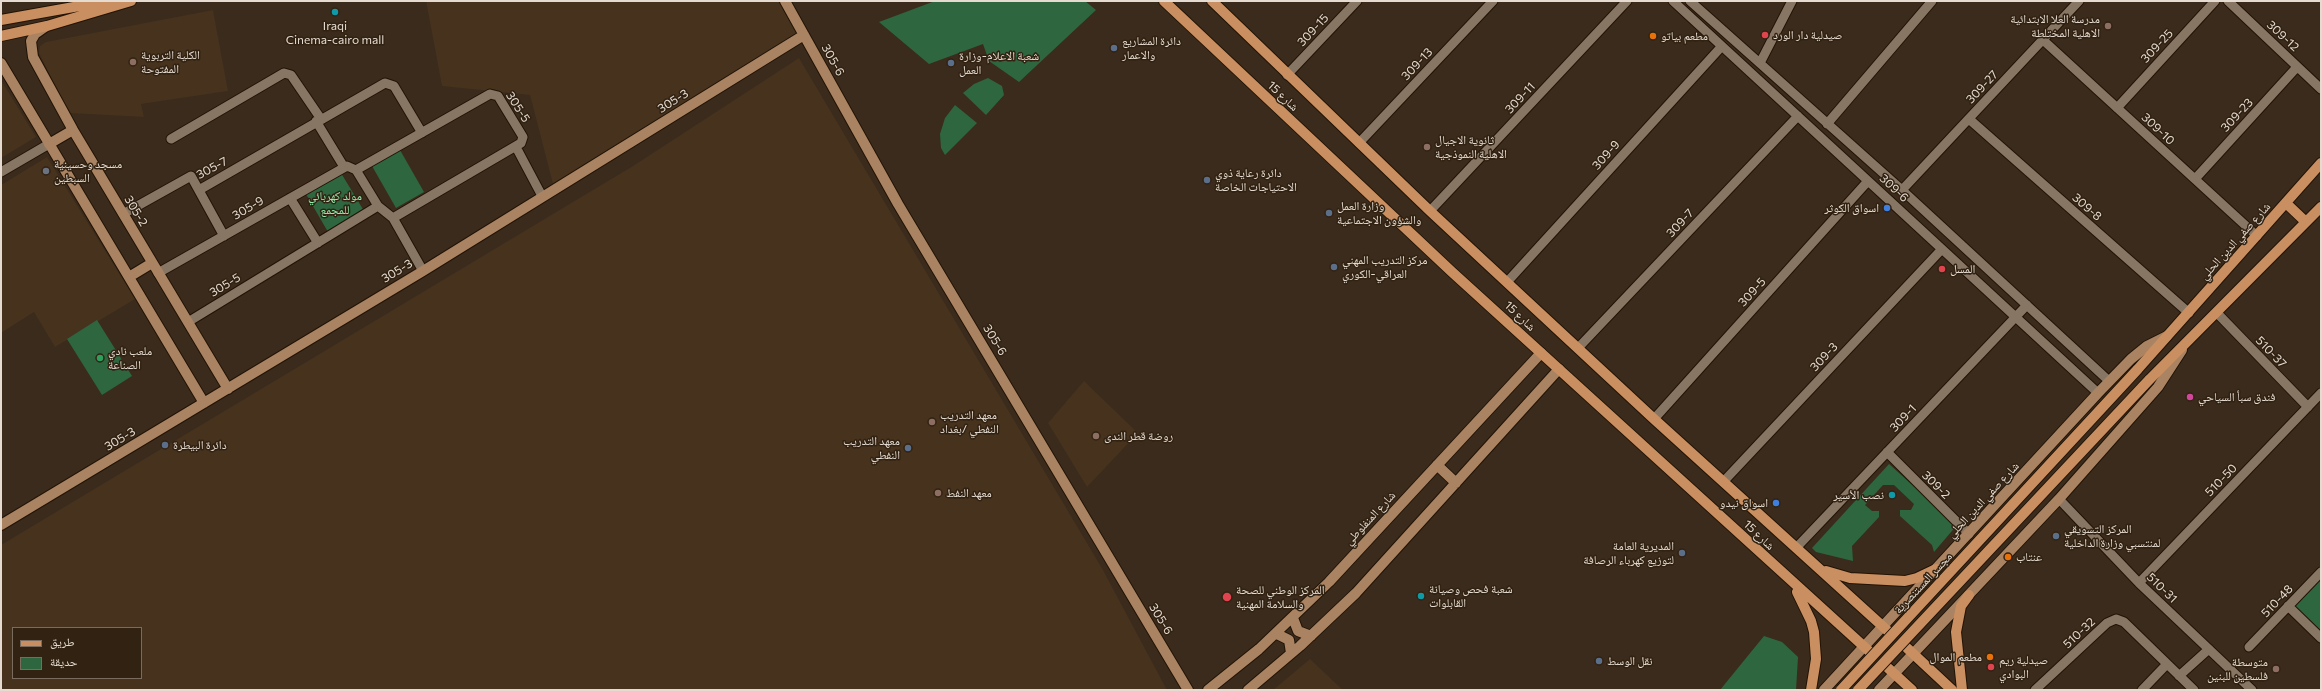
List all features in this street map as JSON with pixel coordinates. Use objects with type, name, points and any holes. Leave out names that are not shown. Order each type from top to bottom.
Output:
[{"type":"main road","points":[[1,20],[107,1]]},
{"type":"main road","points":[[1,36],[47,26],[131,1]]},
{"type":"main road","name":"شارع 15","points":[[1164,1],[1541,353],[1866,649]]},
{"type":"main road","name":"شارع 15","points":[[1215,2],[1287,75],[1430,210],[1579,347],[1654,419],[1886,629]]},
{"type":"main road","name":"شارع صفي الدين الحلي","points":[[2137,370],[2321,163]]},
{"type":"main road","points":[[2286,203],[2306,222]]},
{"type":"main road","points":[[1858,690],[2149,380],[2182,350],[2321,207]]},
{"type":"main road","name":"مجسر المستنصرية","points":[[1841,690],[2137,370]]},
{"type":"main road","points":[[1814,564],[1830,574],[1850,578],[1905,582],[1936,569]]},
{"type":"main road","points":[[1794,585],[1811,621],[1814,632],[1816,659],[1811,690]]},
{"type":"main road","points":[[1962,690],[1956,632],[1961,606],[1968,595]]},
{"type":"main road","points":[[1910,651],[1952,690]]},
{"type":"main road","points":[[1891,671],[1912,690]]},
{"type":"street","name":"305-6","points":[[785,1],[898,204],[1188,690]]},
{"type":"street","name":"309-15","points":[[1287,75],[1357,1]]},
{"type":"street","name":"309-13","points":[[1359,143],[1493,1]]},
{"type":"street","name":"309-11","points":[[1430,210],[1627,1]]},
{"type":"street","name":"309-6","points":[[1674,1],[2098,393]]},
{"type":"street","name":"309-6","points":[[1690,1],[1943,227],[2110,381]]},
{"type":"street","points":[[1760,63],[1792,1]]},
{"type":"street","points":[[1826,124],[1932,1]]},
{"type":"street","name":"309-27","points":[[1902,190],[2079,1]]},
{"type":"street","name":"309-25","points":[[2117,108],[2215,1]]},
{"type":"street","name":"309-12","points":[[2228,1],[2321,89]]},
{"type":"street","name":"305-2","points":[[47,26],[39,30],[32,38],[31,52],[73,130],[228,389]]},
{"type":"street","name":"305-3","points":[[1,524],[423,271],[804,35]]},
{"type":"street","name":"309-10","points":[[2043,40],[2257,236]]},
{"type":"street","name":"309-9","points":[[1508,281],[1722,46]]},
{"type":"street","points":[[1,63],[204,403]]},
{"type":"street","name":"309-23","points":[[2194,179],[2297,67]]},
{"type":"street","points":[[171,139],[284,73],[291,75],[350,168],[378,206],[393,218],[423,271]]},
{"type":"street","name":"305-7","points":[[123,214],[191,176],[199,190],[383,83],[388,82],[394,86],[422,133]]},
{"type":"street","name":"305-5","points":[[350,168],[422,133],[490,94],[498,96],[522,137],[521,143],[516,147]]},
{"type":"street","name":"309-7","points":[[1579,347],[1798,116]]},
{"type":"street","points":[[1810,127],[1819,117]]},
{"type":"street","name":"309-8","points":[[1969,119],[2189,312]]},
{"type":"street","points":[[1,172],[73,130]]},
{"type":"street","points":[[393,218],[516,147],[542,196]]},
{"type":"street","name":"305-9","points":[[158,273],[290,198],[350,168]]},
{"type":"street","name":"309-5","points":[[1654,419],[1868,181]]},
{"type":"street","points":[[199,190],[224,236]]},
{"type":"street","points":[[290,198],[318,243]]},
{"type":"street","name":"305-5","points":[[188,322],[378,206]]},
{"type":"street","points":[[1931,239],[1943,227]]},
{"type":"street","name":"309-3","points":[[1724,481],[1942,249]]},
{"type":"street","points":[[129,277],[152,263]]},
{"type":"street","name":"309-1","points":[[1796,548],[2027,304]]},
{"type":"street","name":"510-37","points":[[2217,313],[2308,407]]},
{"type":"street","name":"شارع صفي الدين الحلي","points":[[1824,690],[1886,629],[1936,569],[2098,393],[2147,346],[2168,335]]},
{"type":"street","points":[[1878,690],[1891,671],[1968,595],[2059,499],[2158,387],[2182,350]]},
{"type":"street","name":"شارع المنفلوطي","points":[[1208,690],[1229,675],[1293,618],[1437,466],[1541,353]]},
{"type":"street","points":[[1248,690],[1311,636],[1356,593],[1559,369]]},
{"type":"street","name":"510-50","points":[[2139,583],[2321,393]]},
{"type":"street","name":"309-2","points":[[1887,452],[1969,534]]},
{"type":"street","points":[[1437,466],[1456,483]]},
{"type":"street","name":"510-31","points":[[2059,499],[2139,583],[2252,690]]},
{"type":"street","name":"510-48","points":[[2249,647],[2321,572]]},
{"type":"street","points":[[2288,606],[2321,638]]},
{"type":"street","points":[[1293,618],[1298,631],[1311,636]]},
{"type":"street","name":"510-32","points":[[2036,690],[2107,623],[2116,619],[2124,622],[2194,690]]},
{"type":"street","points":[[1276,634],[1289,640],[1291,653]]},
{"type":"street","points":[[2179,676],[2209,649]]},
{"type":"street","points":[[2142,690],[2167,664]]},
{"type":"shaded area","points":[[426,1],[785,1],[804,35],[554,188],[530,95],[442,86]]},
{"type":"shaded area","name":"الكلية التربوية المفتوحة","points":[[213,10],[228,91],[141,104],[144,117],[69,113],[39,53],[40,46],[46,42]]},
{"type":"shaded area","points":[[799,58],[1103,570],[1167,690],[1,690],[1,545],[633,166]]},
{"type":"shaded area","points":[[1,80],[36,137],[1,158]]},
{"type":"shaded area","points":[[47,157],[135,299],[55,347],[34,312],[1,333],[1,185]]},
{"type":"shaded area","name":"روضة قطر الندى","points":[[1084,381],[1138,433],[1087,487],[1048,423]]},
{"type":"shaded area","points":[[1310,659],[1343,690],[1273,690]]},
{"type":"green space","points":[[935,1],[1085,1],[1096,10],[1019,82],[989,61],[983,44],[929,64],[879,22]]},
{"type":"green space","points":[[988,78],[1002,86],[1004,95],[986,115],[963,93],[974,84]]},
{"type":"green space","points":[[955,105],[977,123],[945,155],[941,148],[940,134],[945,118]]},
{"type":"green space","points":[[400,150],[424,192],[396,208],[372,166]]},
{"type":"green space","name":"مولد كهربائي للمجمع","points":[[341,173],[364,211],[328,232],[306,194]]},
{"type":"green space","name":"ملعب نادي الصناعة","points":[[97,320],[132,376],[102,395],[67,339]]},
{"type":"green space","points":[[1889,464],[1957,525],[1934,552],[1932,545],[1900,516],[1900,510],[1911,510],[1914,504],[1894,485],[1883,485],[1865,505],[1872,511],[1879,511],[1879,517],[1852,546],[1853,561],[1816,552],[1812,548]]},
{"type":"green space","points":[[2321,572],[2321,638],[2288,606]]},
{"type":"green space","points":[[1764,636],[1782,642],[1798,657],[1796,690],[1720,690]]},
{"type":"place","name":"Iraqi Cinema-cairo mall","points":[[335,12]]},
{"type":"place","name":"مدرسة العلا الابتدائية الاهلية المختلطة","points":[[2108,26]]},
{"type":"place","name":"صيدلية دار الورد","points":[[1765,35]]},
{"type":"place","name":"مطعم بياتو","points":[[1653,36]]},
{"type":"place","name":"دائرة المشاريع والاعمار","points":[[1114,48]]},
{"type":"place","name":"الكلية التربوية المفتوحة","points":[[133,62]]},
{"type":"place","name":"شعبة الاعلام-وزارة العمل","points":[[951,63]]},
{"type":"place","name":"ثانوية الاجيال الاهلية النموذجية","points":[[1427,147]]},
{"type":"place","name":"مسجد وحسينية السبطين","points":[[46,171]]},
{"type":"place","name":"دائرة رعاية ذوي الاحتياجات الخاصة","points":[[1207,180]]},
{"type":"place","name":"اسواق الكوثر","points":[[1887,208]]},
{"type":"place","name":"وزارة العمل والشؤون الاجتماعية","points":[[1329,213]]},
{"type":"place","name":"مركز التدريب المهني العراقي-الكوري","points":[[1334,267]]},
{"type":"place","name":"المسل","points":[[1942,269]]},
{"type":"place","name":"ملعب نادي الصناعة","points":[[100,358]]},
{"type":"place","name":"فندق سبأ السياحي","points":[[2190,397]]},
{"type":"place","name":"معهد التدريب النفطي /بغداد","points":[[932,422]]},
{"type":"place","name":"روضة قطر الندى","points":[[1096,436]]},
{"type":"place","name":"دائرة البيطرة","points":[[165,445]]},
{"type":"place","name":"معهد التدريب النفطي","points":[[908,448]]},
{"type":"place","name":"معهد النفط","points":[[938,493]]},
{"type":"place","name":"نصب الأسير","points":[[1892,495]]},
{"type":"place","name":"اسواق نيدو","points":[[1776,503]]},
{"type":"place","name":"المركز التسويقي لمنتسبي وزارة الداخلية","points":[[2056,536]]},
{"type":"place","name":"المديرية العامة لتوزيع كهرباء الرصافة","points":[[1682,553]]},
{"type":"place","name":"عنتاب","points":[[2008,557]]},
{"type":"place","name":"شعبة فحص وصيانة القابلوات","points":[[1421,596]]},
{"type":"place","name":"المركز الوطني للصحة والسلامة المهنية","points":[[1227,597]]},
{"type":"place","name":"مطعم الموال","points":[[1990,657]]},
{"type":"place","name":"نقل الوسط","points":[[1599,661]]},
{"type":"place","name":"صيدلية ريم البوادي","points":[[1991,667]]},
{"type":"place","name":"متوسطة فلسطين للبنين","points":[[2276,669]]}]
